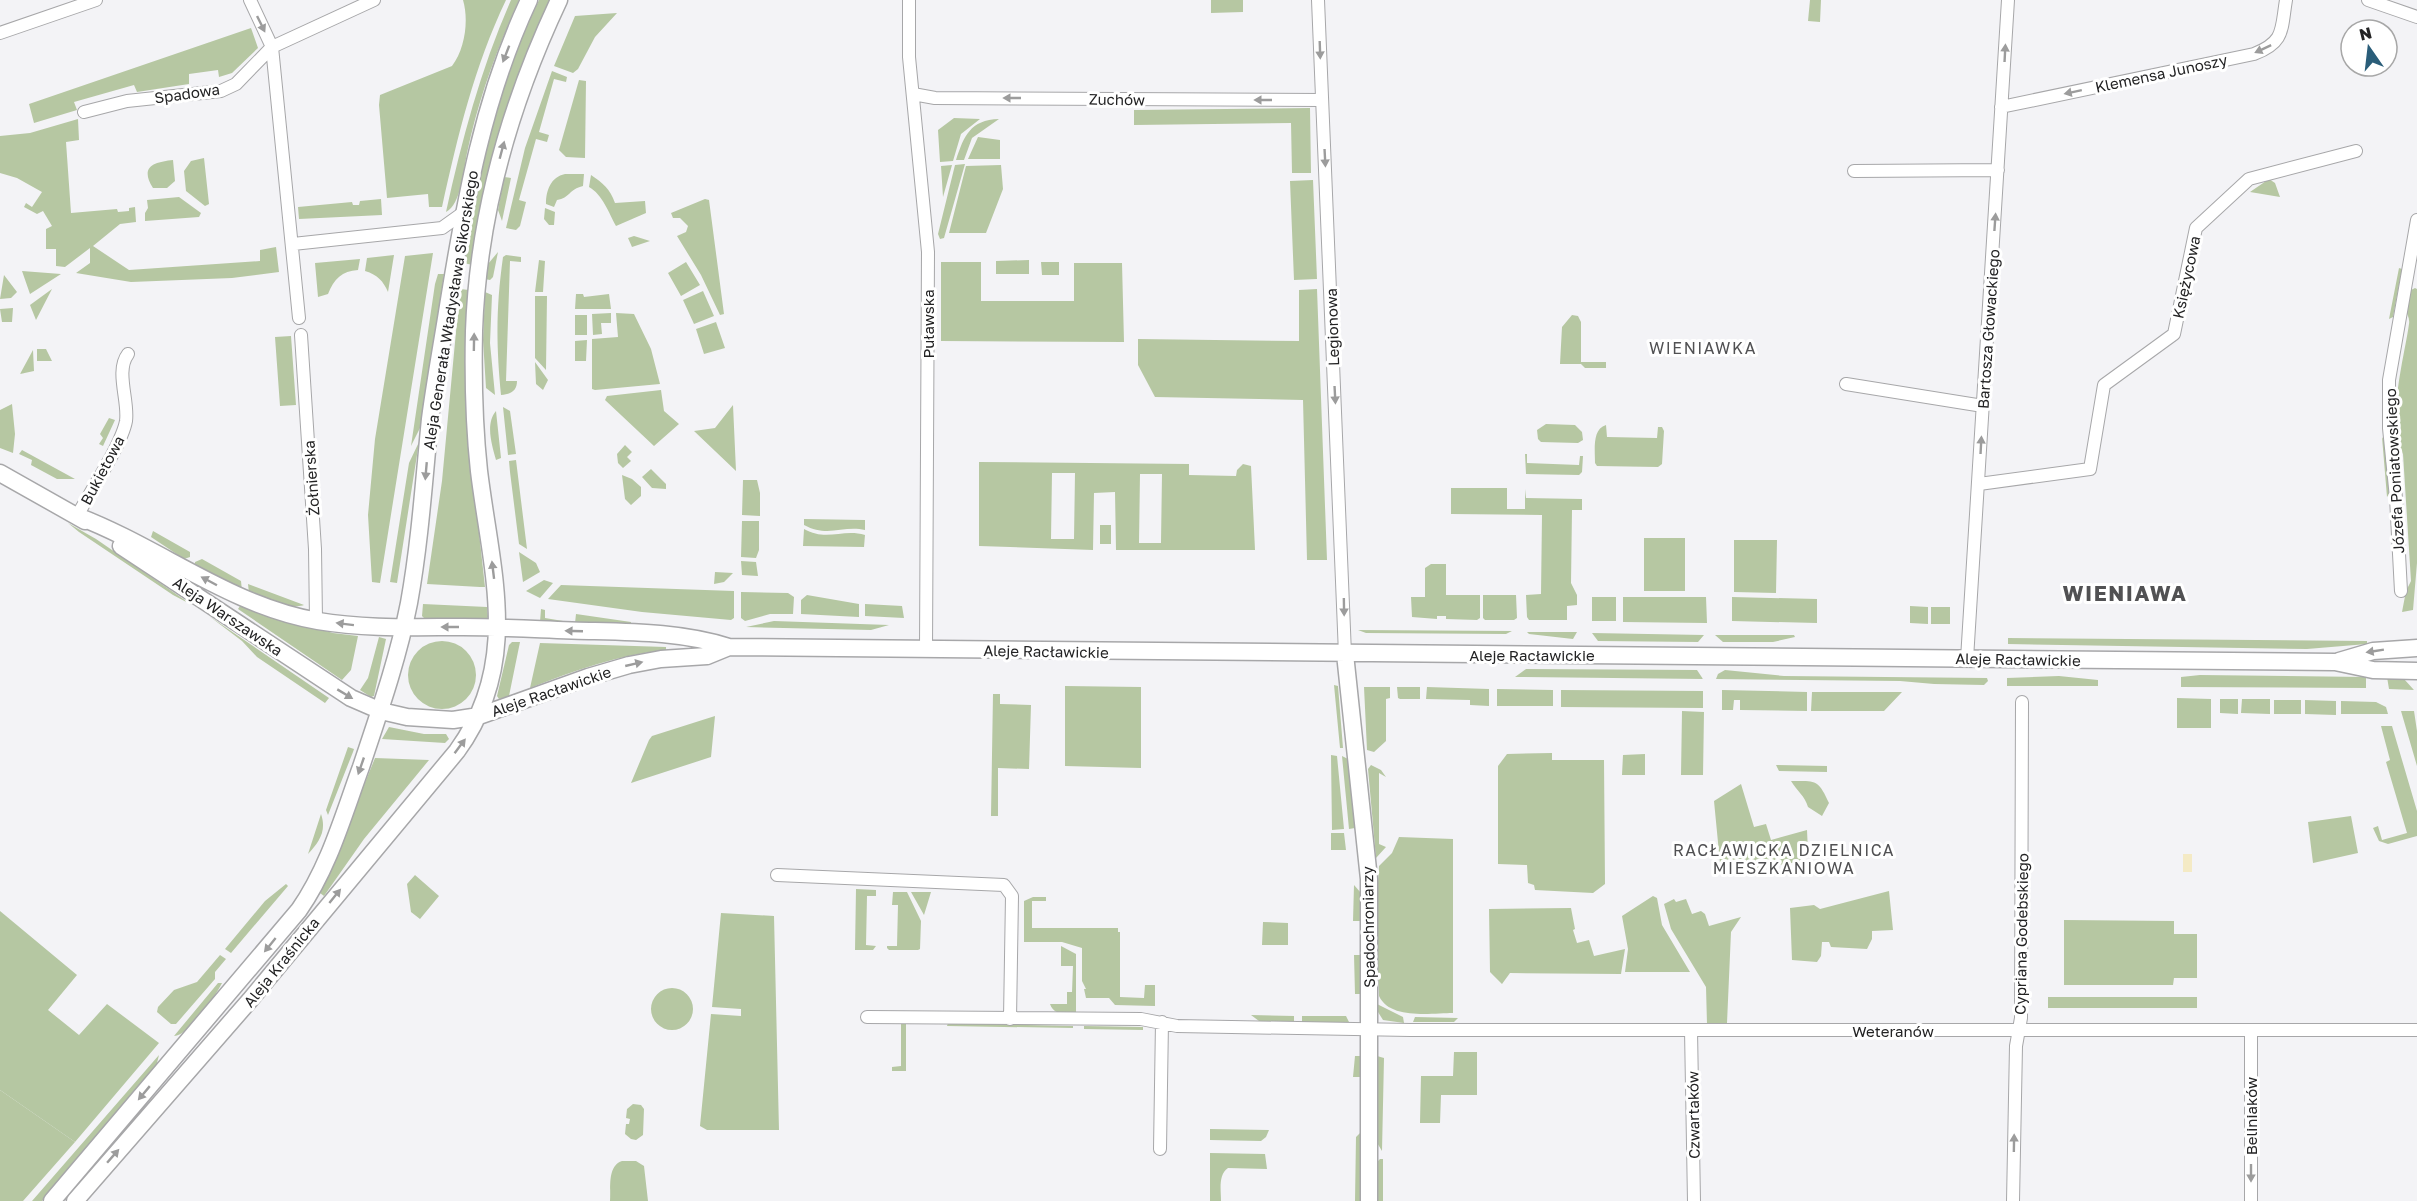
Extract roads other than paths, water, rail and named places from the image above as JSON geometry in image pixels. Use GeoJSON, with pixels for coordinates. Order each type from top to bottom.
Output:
{"type":"FeatureCollection","features":[{"type":"Feature","properties":{"kind":"street"},"geometry":{"type":"LineString","coordinates":[[0,33],[96,0]]}},
{"type":"Feature","properties":{"kind":"street"},"geometry":{"type":"LineString","coordinates":[[250,0],[272,47],[299,318]]}},
{"type":"Feature","properties":{"kind":"street","name":"Spadowa"},"geometry":{"type":"LineString","coordinates":[[84,112],[127,101],[221,91],[236,84],[272,47],[374,0]]}},
{"type":"Feature","properties":{"kind":"street","name":"Aleja Generała Władysława Sikorskiego"},"geometry":{"type":"LineString","coordinates":[[381,711],[409,601],[425,482],[430,417],[473,163],[495,84],[529,0]]}},
{"type":"Feature","properties":{"kind":"street","name":"Aleja Generała Władysława Sikorskiego"},"geometry":{"type":"LineString","coordinates":[[479,716],[492,682],[497,628],[496,594],[477,439],[474,372],[476,298],[487,219],[501,153],[525,78],[559,0]]}},
{"type":"Feature","properties":{"kind":"street","name":"Puławska"},"geometry":{"type":"LineString","coordinates":[[909,0],[909,57],[928,252],[926,650]]}},
{"type":"Feature","properties":{"kind":"street","name":"Legionowa"},"geometry":{"type":"LineString","coordinates":[[1318,0],[1345,654]]}},
{"type":"Feature","properties":{"kind":"street","name":"Bartosza Głowackiego"},"geometry":{"type":"LineString","coordinates":[[1967,659],[2008,0]]}},
{"type":"Feature","properties":{"kind":"street","name":"Klemensa Junoszy"},"geometry":{"type":"LineString","coordinates":[[2001,107],[2254,54],[2269,48],[2277,41],[2286,0]]}},
{"type":"Feature","properties":{"kind":"street"},"geometry":{"type":"LineString","coordinates":[[2368,0],[2417,17]]}},
{"type":"Feature","properties":{"kind":"street","name":"Zuchów"},"geometry":{"type":"LineString","coordinates":[[913,94],[935,98],[1322,100]]}},
{"type":"Feature","properties":{"kind":"street","name":"Księżycowa"},"geometry":{"type":"LineString","coordinates":[[1979,484],[2090,469],[2104,385],[2174,334],[2196,228],[2249,179],[2356,151]]}},
{"type":"Feature","properties":{"kind":"street"},"geometry":{"type":"LineString","coordinates":[[1854,171],[1998,170]]}},
{"type":"Feature","properties":{"kind":"street"},"geometry":{"type":"LineString","coordinates":[[293,244],[442,228],[463,213]]}},
{"type":"Feature","properties":{"kind":"street","name":"Józefa Poniatowskiego"},"geometry":{"type":"LineString","coordinates":[[2401,591],[2396,498],[2389,428],[2389,380],[2411,281],[2417,220]]}},
{"type":"Feature","properties":{"kind":"street"},"geometry":{"type":"LineString","coordinates":[[442,228],[458,246]]}},
{"type":"Feature","properties":{"kind":"street","name":"Żołnierska"},"geometry":{"type":"LineString","coordinates":[[301,335],[315,549],[316,620]]}},
{"type":"Feature","properties":{"kind":"street","name":"Bukietowa"},"geometry":{"type":"LineString","coordinates":[[77,516],[123,432],[126,408],[123,360],[128,354]]}},
{"type":"Feature","properties":{"kind":"street"},"geometry":{"type":"LineString","coordinates":[[1846,384],[1983,406]]}},
{"type":"Feature","properties":{"kind":"street","name":"Aleja Warszawska"},"geometry":{"type":"LineString","coordinates":[[0,473],[77,516],[351,698],[381,711],[430,720],[479,716]]}},
{"type":"Feature","properties":{"kind":"street","name":"Aleja Warszawska"},"geometry":{"type":"LineString","coordinates":[[77,516],[113,530],[230,592],[273,610],[316,620],[365,627],[497,628]]}},
{"type":"Feature","properties":{"kind":"street","name":"Aleje Racławickie"},"geometry":{"type":"LineString","coordinates":[[497,628],[631,632],[707,640],[729,647],[2335,662],[2373,669],[2417,670]]}},
{"type":"Feature","properties":{"kind":"street","name":"Aleje Racławickie"},"geometry":{"type":"LineString","coordinates":[[479,716],[617,668],[661,659],[707,656],[729,647]]}},
{"type":"Feature","properties":{"kind":"street","name":"Aleje Racławickie"},"geometry":{"type":"LineString","coordinates":[[2335,662],[2373,651],[2417,648]]}},
{"type":"Feature","properties":{"kind":"street","name":"Spadochroniarzy"},"geometry":{"type":"LineString","coordinates":[[1345,654],[1368,865],[1370,1201]]}},
{"type":"Feature","properties":{"kind":"street","name":"Cypriana Godebskiego"},"geometry":{"type":"LineString","coordinates":[[2013,1201],[2017,1031],[2021,1018],[2022,702]]}},
{"type":"Feature","properties":{"kind":"street","name":"Aleja Kraśnicka"},"geometry":{"type":"LineString","coordinates":[[52,1201],[252,967],[306,899],[337,836],[381,711]]}},
{"type":"Feature","properties":{"kind":"street","name":"Aleja Kraśnicka"},"geometry":{"type":"LineString","coordinates":[[75,1201],[250,1000],[457,751],[479,716]]}},
{"type":"Feature","properties":{"kind":"street"},"geometry":{"type":"LineString","coordinates":[[777,875],[1004,885],[1012,896],[1010,1019]]}},
{"type":"Feature","properties":{"kind":"street","name":"Weteranów"},"geometry":{"type":"LineString","coordinates":[[867,1017],[1130,1019],[1177,1026],[1370,1029],[2417,1030]]}},
{"type":"Feature","properties":{"kind":"street"},"geometry":{"type":"LineString","coordinates":[[1160,1149],[1162,1022]]}},
{"type":"Feature","properties":{"kind":"street","name":"Czwartaków"},"geometry":{"type":"LineString","coordinates":[[1691,1030],[1694,1201]]}},
{"type":"Feature","properties":{"kind":"street","name":"Beliniaków"},"geometry":{"type":"LineString","coordinates":[[2251,1031],[2251,1201]]}},
{"type":"Feature","properties":{"kind":"district","name":"WIENIAWKA"},"geometry":{"type":"Point","coordinates":[1703,348]}},
{"type":"Feature","properties":{"kind":"district","name":"WIENIAWA"},"geometry":{"type":"Point","coordinates":[2125,593]}},
{"type":"Feature","properties":{"kind":"district","name":"RACŁAWICKA DZIELNICA MIESZKANIOWA"},"geometry":{"type":"Point","coordinates":[1784,859]}}]}
